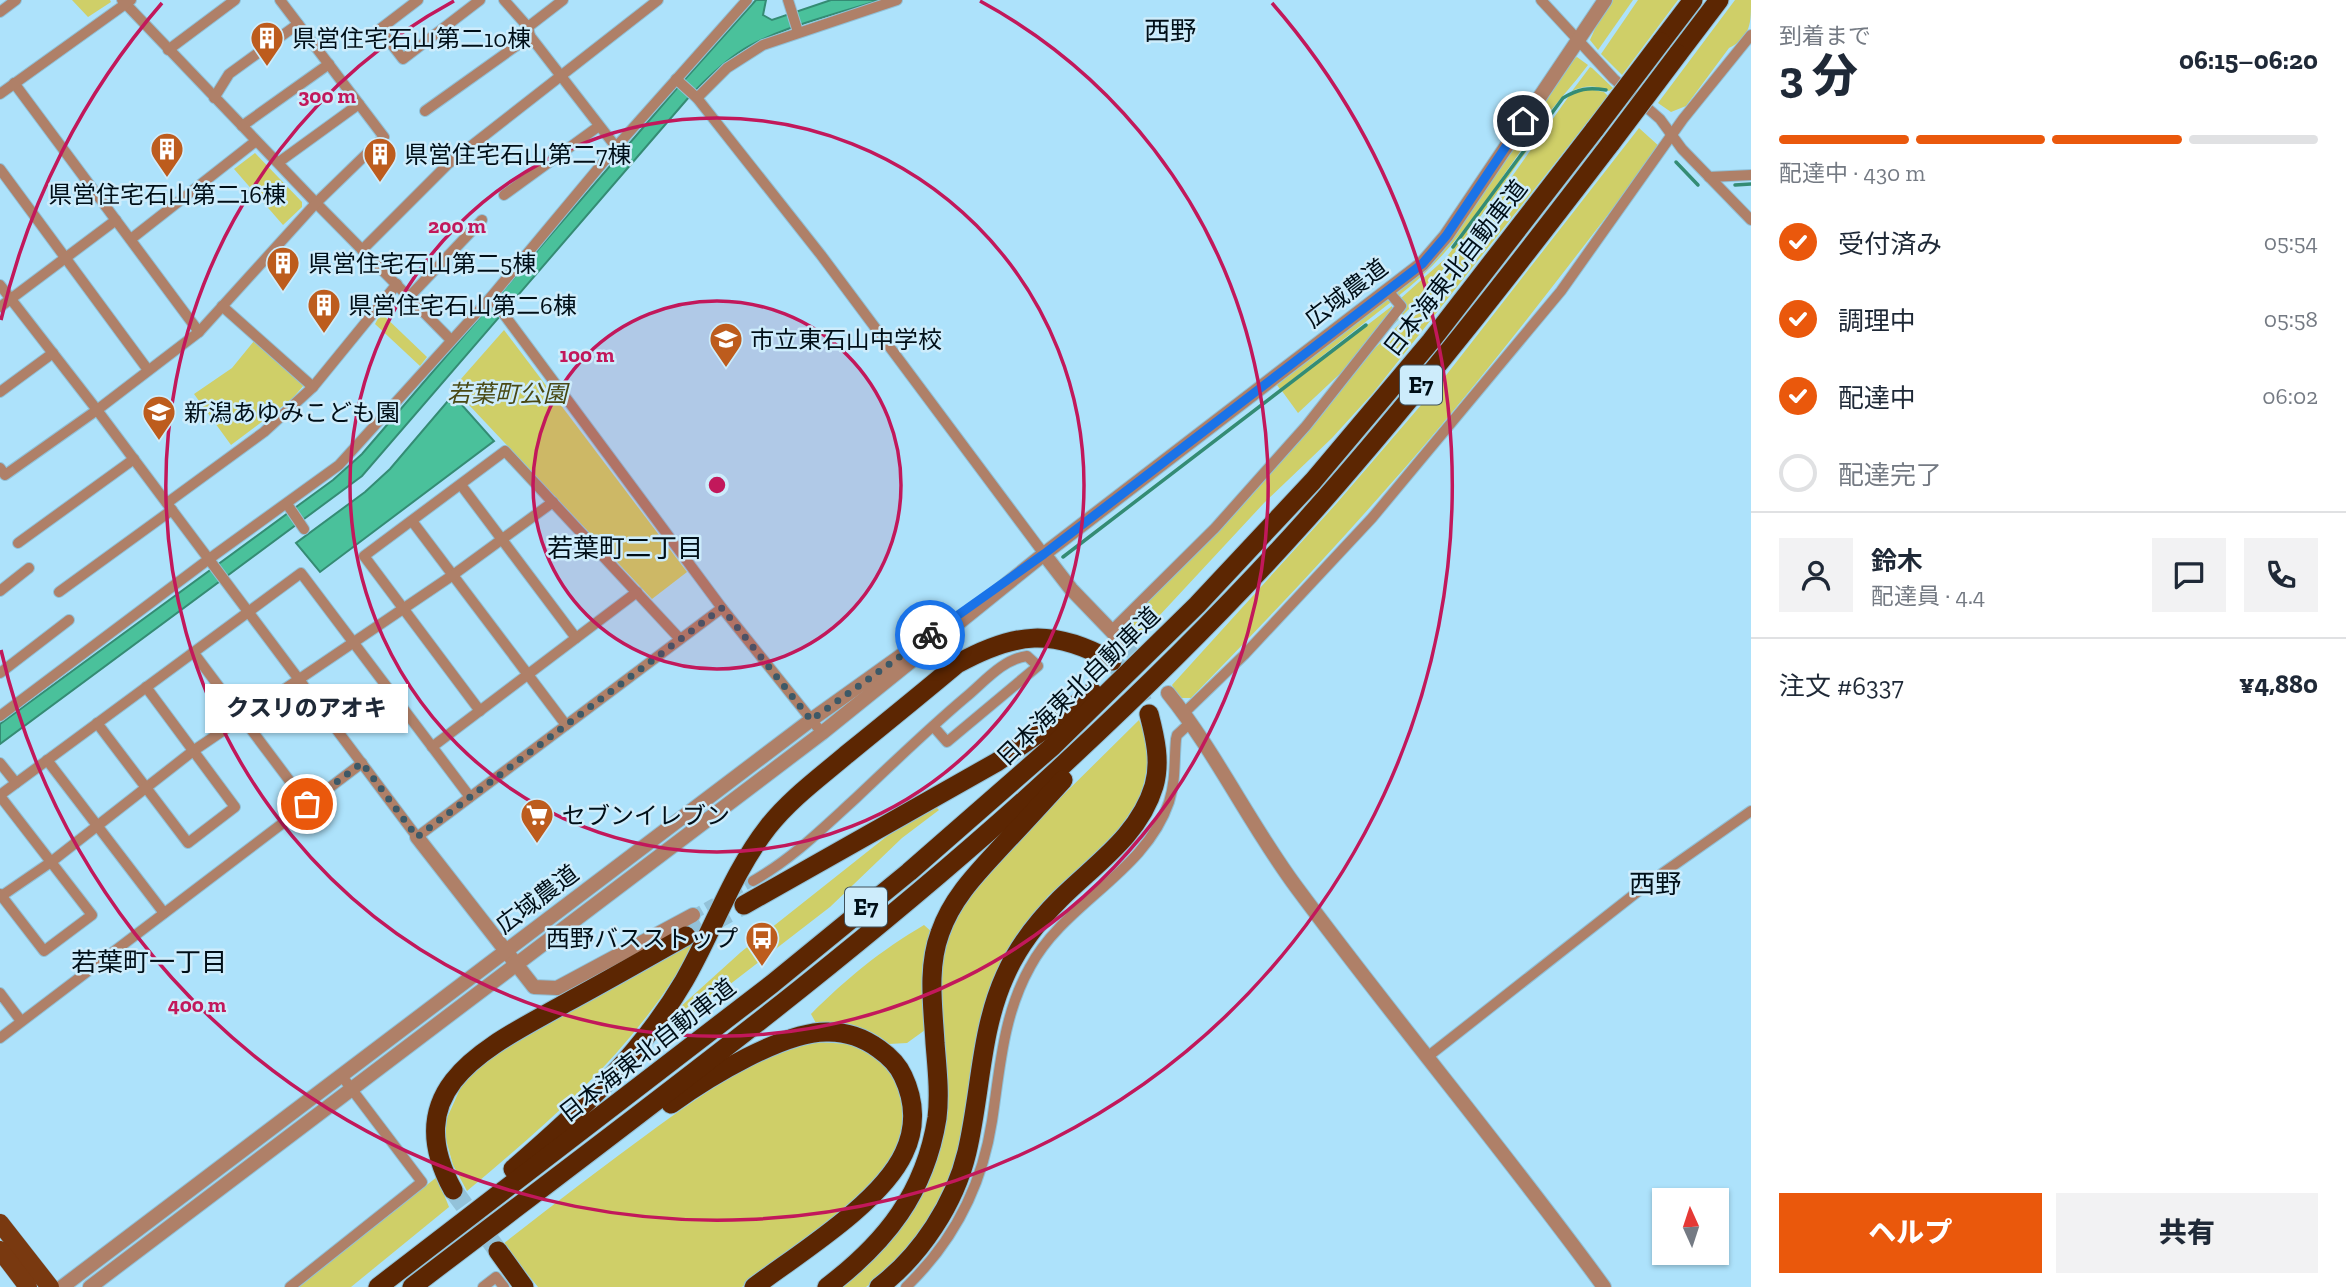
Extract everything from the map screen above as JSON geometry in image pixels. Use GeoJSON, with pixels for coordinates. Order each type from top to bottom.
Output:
{"type":"FeatureCollection","features":[{"type":"Feature","properties":{"kind":"highway","name":"日本海東北自動車道"},"geometry":{"type":"LineString","coordinates":[[378,1287],[772,984],[990,803],[1053,746],[1197,605],[1313,481],[1431,341],[1693,0]]}},
{"type":"Feature","properties":{"kind":"highway","name":"日本海東北自動車道"},"geometry":{"type":"LineString","coordinates":[[414,1287],[728,1045],[920,891],[1068,761],[1216,615],[1306,520],[1375,441],[1531,248],[1719,0]]}},
{"type":"Feature","properties":{"kind":"highway"},"geometry":{"type":"LineString","coordinates":[[744,905],[951,789],[1045,729],[1083,700],[1247,539],[1313,481]]}},
{"type":"Feature","properties":{"kind":"highway"},"geometry":{"type":"LineString","coordinates":[[827,1287],[859,1262],[883,1238],[917,1187],[929,1154],[937,1116],[932,967],[947,915],[964,887],[1216,615]]}},
{"type":"Feature","properties":{"kind":"highway"},"geometry":{"type":"LineString","coordinates":[[378,1287],[571,1119],[618,1071],[646,1037],[682,983],[750,853],[782,812],[812,783],[957,664],[980,651],[1008,640],[1046,637],[1077,643],[1112,661]]}},
{"type":"Feature","properties":{"kind":"highway"},"geometry":{"type":"LineString","coordinates":[[879,1287],[906,1262],[928,1235],[958,1181],[967,1153],[985,1041],[994,1005],[1005,975],[1020,947],[1046,914],[1114,850],[1146,808],[1154,785],[1157,764],[1156,739],[1149,713]]}},
{"type":"Feature","properties":{"kind":"highway"},"geometry":{"type":"LineString","coordinates":[[453,1190],[442,1165],[437,1133],[443,1100],[460,1072],[492,1045],[686,936]]}},
{"type":"Feature","properties":{"kind":"highway"},"geometry":{"type":"LineString","coordinates":[[414,1287],[498,1233],[687,1093],[737,1064],[772,1046],[806,1035],[828,1032],[851,1035],[869,1042],[899,1069],[909,1089],[913,1112],[904,1153],[892,1173],[856,1210],[754,1287]]}},
{"type":"Feature","properties":{"kind":"highway"},"geometry":{"type":"LineString","coordinates":[[498,1251],[524,1287]]}},
{"type":"Feature","properties":{"kind":"main road"},"geometry":{"type":"LineString","coordinates":[[0,1223],[50,1287]]}},
{"type":"Feature","properties":{"kind":"main road"},"geometry":{"type":"LineString","coordinates":[[0,1250],[28,1287]]}},
{"type":"Feature","properties":{"kind":"street"},"geometry":{"type":"LineString","coordinates":[[0,12],[16,0]]}},
{"type":"Feature","properties":{"kind":"street"},"geometry":{"type":"LineString","coordinates":[[168,50],[235,0]]}},
{"type":"Feature","properties":{"kind":"street"},"geometry":{"type":"LineString","coordinates":[[0,468],[5,475],[200,332],[316,203],[384,137],[280,0]]}},
{"type":"Feature","properties":{"kind":"street"},"geometry":{"type":"LineString","coordinates":[[418,0],[380,29],[403,59],[480,0]]}},
{"type":"Feature","properties":{"kind":"street"},"geometry":{"type":"LineString","coordinates":[[504,0],[616,148]]}},
{"type":"Feature","properties":{"kind":"street"},"geometry":{"type":"LineString","coordinates":[[425,111],[529,31],[563,0]]}},
{"type":"Feature","properties":{"kind":"street"},"geometry":{"type":"LineString","coordinates":[[362,250],[448,164],[659,0]]}},
{"type":"Feature","properties":{"kind":"street"},"geometry":{"type":"LineString","coordinates":[[0,716],[339,465],[491,297],[616,148],[747,0]]}},
{"type":"Feature","properties":{"kind":"street"},"geometry":{"type":"LineString","coordinates":[[695,96],[749,52],[798,30],[897,0]]}},
{"type":"Feature","properties":{"kind":"street"},"geometry":{"type":"LineString","coordinates":[[1541,0],[1614,79],[1660,119],[1682,149],[1751,220]]}},
{"type":"Feature","properties":{"kind":"street","name":"広域農道"},"geometry":{"type":"LineString","coordinates":[[90,1287],[822,733],[1044,554],[1422,264],[1446,236],[1605,0]]}},
{"type":"Feature","properties":{"kind":"street"},"geometry":{"type":"LineString","coordinates":[[0,94],[126,2],[168,50],[451,340]]}},
{"type":"Feature","properties":{"kind":"street"},"geometry":{"type":"LineString","coordinates":[[789,5],[798,30]]}},
{"type":"Feature","properties":{"kind":"street"},"geometry":{"type":"LineString","coordinates":[[215,98],[229,74],[298,24]]}},
{"type":"Feature","properties":{"kind":"street"},"geometry":{"type":"LineString","coordinates":[[906,1287],[929,1264],[948,1238],[965,1212],[977,1183],[987,1150],[1007,1023],[1030,965],[1073,913],[1128,864],[1153,834],[1168,805],[1176,774],[1177,735],[1188,718],[1372,518],[1560,291],[1683,119],[1751,35]]}},
{"type":"Feature","properties":{"kind":"street"},"geometry":{"type":"LineString","coordinates":[[242,126],[329,64]]}},
{"type":"Feature","properties":{"kind":"street"},"geometry":{"type":"LineString","coordinates":[[678,80],[695,96],[821,256],[1071,589],[1122,643]]}},
{"type":"Feature","properties":{"kind":"street"},"geometry":{"type":"LineString","coordinates":[[15,83],[200,332]]}},
{"type":"Feature","properties":{"kind":"street"},"geometry":{"type":"LineString","coordinates":[[279,162],[359,104]]}},
{"type":"Feature","properties":{"kind":"street"},"geometry":{"type":"LineString","coordinates":[[504,195],[599,126]]}},
{"type":"Feature","properties":{"kind":"street"},"geometry":{"type":"LineString","coordinates":[[131,239],[256,141]]}},
{"type":"Feature","properties":{"kind":"street"},"geometry":{"type":"LineString","coordinates":[[0,169],[148,370]]}},
{"type":"Feature","properties":{"kind":"street"},"geometry":{"type":"LineString","coordinates":[[1709,177],[1751,175]]}},
{"type":"Feature","properties":{"kind":"street"},"geometry":{"type":"LineString","coordinates":[[0,307],[116,220]]}},
{"type":"Feature","properties":{"kind":"street"},"geometry":{"type":"LineString","coordinates":[[409,298],[482,220]]}},
{"type":"Feature","properties":{"kind":"street"},"geometry":{"type":"LineString","coordinates":[[59,592],[264,432],[313,387],[397,284]]}},
{"type":"Feature","properties":{"kind":"street"},"geometry":{"type":"LineString","coordinates":[[0,285],[515,966],[534,987],[557,988],[693,915]]}},
{"type":"Feature","properties":{"kind":"street"},"geometry":{"type":"LineString","coordinates":[[1111,631],[1215,528],[1306,426],[1401,306],[1387,289]]}},
{"type":"Feature","properties":{"kind":"street"},"geometry":{"type":"LineString","coordinates":[[491,297],[722,608],[822,733]]}},
{"type":"Feature","properties":{"kind":"street"},"geometry":{"type":"LineString","coordinates":[[222,306],[313,387]]}},
{"type":"Feature","properties":{"kind":"street"},"geometry":{"type":"LineString","coordinates":[[0,393],[53,353]]}},
{"type":"Feature","properties":{"kind":"street"},"geometry":{"type":"LineString","coordinates":[[480,711],[364,556],[505,451],[680,639]]}},
{"type":"Feature","properties":{"kind":"street"},"geometry":{"type":"LineString","coordinates":[[18,543],[134,459]]}},
{"type":"Feature","properties":{"kind":"street"},"geometry":{"type":"LineString","coordinates":[[461,485],[576,638]]}},
{"type":"Feature","properties":{"kind":"street"},"geometry":{"type":"LineString","coordinates":[[470,797],[352,642],[300,573],[0,795],[51,862],[93,915],[44,951],[0,896],[51,862],[193,751],[352,642],[404,610],[552,502]]}},
{"type":"Feature","properties":{"kind":"street"},"geometry":{"type":"LineString","coordinates":[[287,503],[304,529]]}},
{"type":"Feature","properties":{"kind":"street"},"geometry":{"type":"LineString","coordinates":[[412,521],[566,725]]}},
{"type":"Feature","properties":{"kind":"street","name":"広域農道"},"geometry":{"type":"LineString","coordinates":[[62,1287],[811,720],[1044,554]]}},
{"type":"Feature","properties":{"kind":"street"},"geometry":{"type":"LineString","coordinates":[[0,591],[29,568]]}},
{"type":"Feature","properties":{"kind":"street"},"geometry":{"type":"LineString","coordinates":[[432,747],[636,592]]}},
{"type":"Feature","properties":{"kind":"street"},"geometry":{"type":"LineString","coordinates":[[417,837],[722,608]]}},
{"type":"Feature","properties":{"kind":"street"},"geometry":{"type":"LineString","coordinates":[[0,673],[69,621]]}},
{"type":"Feature","properties":{"kind":"street"},"geometry":{"type":"LineString","coordinates":[[193,652],[307,804]]}},
{"type":"Feature","properties":{"kind":"street"},"geometry":{"type":"LineString","coordinates":[[753,881],[810,842],[933,726],[1007,663],[1027,656],[1038,666],[947,742],[933,726]]}},
{"type":"Feature","properties":{"kind":"street"},"geometry":{"type":"LineString","coordinates":[[97,723],[188,843],[235,807],[146,687]]}},
{"type":"Feature","properties":{"kind":"street"},"geometry":{"type":"LineString","coordinates":[[1168,693],[1188,718],[1274,856],[1426,1058],[1604,1287]]}},
{"type":"Feature","properties":{"kind":"street"},"geometry":{"type":"LineString","coordinates":[[47,760],[164,913]]}},
{"type":"Feature","properties":{"kind":"street"},"geometry":{"type":"LineString","coordinates":[[0,762],[16,783]]}},
{"type":"Feature","properties":{"kind":"street"},"geometry":{"type":"LineString","coordinates":[[0,1038],[362,763]]}},
{"type":"Feature","properties":{"kind":"street"},"geometry":{"type":"LineString","coordinates":[[1426,1058],[1650,882],[1751,811]]}},
{"type":"Feature","properties":{"kind":"street"},"geometry":{"type":"LineString","coordinates":[[0,993],[21,1021]]}},
{"type":"Feature","properties":{"kind":"street"},"geometry":{"type":"LineString","coordinates":[[290,1287],[422,1182],[341,1076]]}},
{"type":"Feature","properties":{"kind":"street"},"geometry":{"type":"LineString","coordinates":[[483,1287],[496,1277],[504,1287]]}},
{"type":"Feature","properties":{"kind":"green space"},"geometry":{"type":"Polygon","coordinates":[[[72,0],[110,0],[111,2],[88,17],[72,0]]]}},
{"type":"Feature","properties":{"kind":"green space"},"geometry":{"type":"Polygon","coordinates":[[[1613,0],[1633,0],[1598,50],[1590,40],[1613,0]]]}},
{"type":"Feature","properties":{"kind":"green space"},"geometry":{"type":"Polygon","coordinates":[[[1638,0],[1678,0],[1622,75],[1601,54],[1638,0]]]}},
{"type":"Feature","properties":{"kind":"green space"},"geometry":{"type":"Polygon","coordinates":[[[1735,0],[1751,0],[1750,22],[1746,34],[1729,48],[1686,106],[1671,112],[1658,103],[1735,0]]]}},
{"type":"Feature","properties":{"kind":"green space"},"geometry":{"type":"Polygon","coordinates":[[[1577,57],[1588,65],[1541,123],[1458,238],[1419,279],[1397,297],[1396,294],[1428,267],[1453,239],[1573,59],[1577,57]]]}},
{"type":"Feature","properties":{"kind":"green space"},"geometry":{"type":"Polygon","coordinates":[[[1590,67],[1613,88],[1609,91],[1586,87],[1572,91],[1590,67]]]}},
{"type":"Feature","properties":{"kind":"green space"},"geometry":{"type":"Polygon","coordinates":[[[1579,90],[1604,92],[1608,96],[1373,393],[1332,438],[1264,503],[1146,630],[1132,643],[1127,640],[1123,634],[1123,626],[1371,352],[1426,298],[1569,96],[1579,90]]]}},
{"type":"Feature","properties":{"kind":"green space"},"geometry":{"type":"Polygon","coordinates":[[[1560,104],[1429,289],[1387,331],[1400,299],[1446,258],[1560,104]]]}},
{"type":"Feature","properties":{"kind":"green space"},"geometry":{"type":"Polygon","coordinates":[[[1639,128],[1660,147],[1493,363],[1387,488],[1290,594],[1191,698],[1179,698],[1172,685],[1336,504],[1440,383],[1639,128]]]}},
{"type":"Feature","properties":{"kind":"green space"},"geometry":{"type":"Polygon","coordinates":[[[255,153],[302,202],[302,207],[283,225],[234,169],[255,153]]]}},
{"type":"Feature","properties":{"kind":"green space"},"geometry":{"type":"Polygon","coordinates":[[[1387,300],[1391,302],[1280,389],[1277,385],[1387,300]]]}},
{"type":"Feature","properties":{"kind":"green space"},"geometry":{"type":"Polygon","coordinates":[[[1392,306],[1392,310],[1345,369],[1298,413],[1282,391],[1392,306]]]}},
{"type":"Feature","properties":{"kind":"green space"},"geometry":{"type":"Polygon","coordinates":[[[381,313],[427,357],[420,366],[375,324],[381,313]]]}},
{"type":"Feature","properties":{"kind":"green space","name":"若葉町公園"},"geometry":{"type":"Polygon","coordinates":[[[504,330],[687,572],[652,599],[453,388],[504,330]]]}},
{"type":"Feature","properties":{"kind":"green space"},"geometry":{"type":"Polygon","coordinates":[[[254,341],[304,385],[292,399],[231,445],[194,394],[232,368],[254,341]]]}},
{"type":"Feature","properties":{"kind":"green space"},"geometry":{"type":"Polygon","coordinates":[[[1139,720],[1147,740],[1148,763],[1141,797],[1114,836],[1048,896],[1011,944],[950,1185],[923,1230],[892,1269],[866,1287],[839,1287],[931,1171],[938,971],[948,928],[973,891],[1048,810],[1139,720]]]}},
{"type":"Feature","properties":{"kind":"green space"},"geometry":{"type":"Polygon","coordinates":[[[935,806],[939,810],[902,838],[830,907],[663,1036],[659,1030],[668,1018],[741,952],[896,829],[935,806]]]}},
{"type":"Feature","properties":{"kind":"green space"},"geometry":{"type":"Polygon","coordinates":[[[924,925],[934,934],[925,1030],[907,1043],[889,1044],[864,1030],[817,1025],[811,1014],[824,1001],[878,955],[924,925]]]}},
{"type":"Feature","properties":{"kind":"green space"},"geometry":{"type":"Polygon","coordinates":[[[695,943],[672,981],[621,1048],[563,1107],[467,1191],[453,1165],[445,1136],[447,1118],[464,1080],[491,1053],[665,956],[695,943]]]}},
{"type":"Feature","properties":{"kind":"green space"},"geometry":{"type":"Polygon","coordinates":[[[817,1042],[849,1044],[873,1055],[888,1067],[902,1092],[903,1122],[899,1146],[878,1178],[851,1203],[742,1287],[538,1287],[503,1244],[638,1141],[714,1088],[773,1056],[817,1042]]]}},
{"type":"Feature","properties":{"kind":"green space"},"geometry":{"type":"Polygon","coordinates":[[[437,1177],[449,1207],[351,1287],[296,1287],[437,1177]]]}},
{"type":"Feature","properties":{"kind":"shaded area"},"geometry":{"type":"Polygon","coordinates":[[[756,0],[766,0],[763,15],[772,20],[831,0],[880,0],[770,36],[738,53],[718,68],[689,97],[362,476],[0,744],[0,724],[333,480],[362,454],[756,0]]]}},
{"type":"Feature","properties":{"kind":"shaded area"},"geometry":{"type":"Polygon","coordinates":[[[453,395],[494,441],[320,572],[296,543],[365,492],[390,469],[453,395]]]}},
{"type":"Feature","properties":{"kind":"waterway"},"geometry":{"type":"LineString","coordinates":[[1453,247],[1563,98],[1583,90],[1606,90]]}},
{"type":"Feature","properties":{"kind":"waterway"},"geometry":{"type":"LineString","coordinates":[[1676,162],[1698,185]]}},
{"type":"Feature","properties":{"kind":"waterway"},"geometry":{"type":"LineString","coordinates":[[1735,185],[1751,184]]}},
{"type":"Feature","properties":{"kind":"waterway"},"geometry":{"type":"LineString","coordinates":[[1063,557],[1366,325]]}},
{"type":"Feature","properties":{"kind":"tunnel"},"geometry":{"type":"LineString","coordinates":[[1123,643],[1168,693]]}},
{"type":"Feature","properties":{"kind":"tunnel"},"geometry":{"type":"LineString","coordinates":[[1115,664],[1135,687],[1149,714]]}},
{"type":"Feature","properties":{"kind":"tunnel"},"geometry":{"type":"LineString","coordinates":[[693,915],[753,881]]}},
{"type":"Feature","properties":{"kind":"tunnel"},"geometry":{"type":"LineString","coordinates":[[686,936],[744,905]]}},
{"type":"Feature","properties":{"kind":"tunnel"},"geometry":{"type":"LineString","coordinates":[[453,1190],[498,1251]]}},
{"type":"Feature","properties":{"kind":"way so far"},"geometry":{"type":"LineString","coordinates":[[307,804],[362,763],[417,837],[722,608],[811,720],[930,635]]}},
{"type":"Feature","properties":{"kind":"place","name":"県営住宅石山第二10棟"},"geometry":{"type":"Point","coordinates":[267,68]}},
{"type":"Feature","properties":{"kind":"place","name":"県営住宅石山第二16棟"},"geometry":{"type":"Point","coordinates":[167,179]}},
{"type":"Feature","properties":{"kind":"place","name":"県営住宅石山第二7棟"},"geometry":{"type":"Point","coordinates":[380,184]}},
{"type":"Feature","properties":{"kind":"place","name":"県営住宅石山第二5棟"},"geometry":{"type":"Point","coordinates":[283,293]}},
{"type":"Feature","properties":{"kind":"place","name":"県営住宅石山第二6棟"},"geometry":{"type":"Point","coordinates":[324,335]}},
{"type":"Feature","properties":{"kind":"place","name":"市立東石山中学校"},"geometry":{"type":"Point","coordinates":[726,369]}},
{"type":"Feature","properties":{"kind":"place","name":"新潟あゆみこども園"},"geometry":{"type":"Point","coordinates":[159,442]}},
{"type":"Feature","properties":{"kind":"place","name":"クスリのアオキ"},"geometry":{"type":"Point","coordinates":[307,804]}},
{"type":"Feature","properties":{"kind":"place","name":"セブンイレブン"},"geometry":{"type":"Point","coordinates":[537,845]}},
{"type":"Feature","properties":{"kind":"place","name":"西野バスストップ"},"geometry":{"type":"Point","coordinates":[762,968]}},
{"type":"Feature","properties":{"kind":"district","name":"西野"},"geometry":{"type":"Point","coordinates":[1170,31]}},
{"type":"Feature","properties":{"kind":"district","name":"若葉町二丁目"},"geometry":{"type":"Point","coordinates":[625,548]}},
{"type":"Feature","properties":{"kind":"district","name":"西野"},"geometry":{"type":"Point","coordinates":[1655,884]}},
{"type":"Feature","properties":{"kind":"district","name":"若葉町一丁目"},"geometry":{"type":"Point","coordinates":[149,962]}},
{"type":"Feature","properties":{"kind":"route"},"geometry":{"type":"LineString","coordinates":[[930,635],[1044,554],[1422,264],[1446,236],[1523,121]]}}]}
